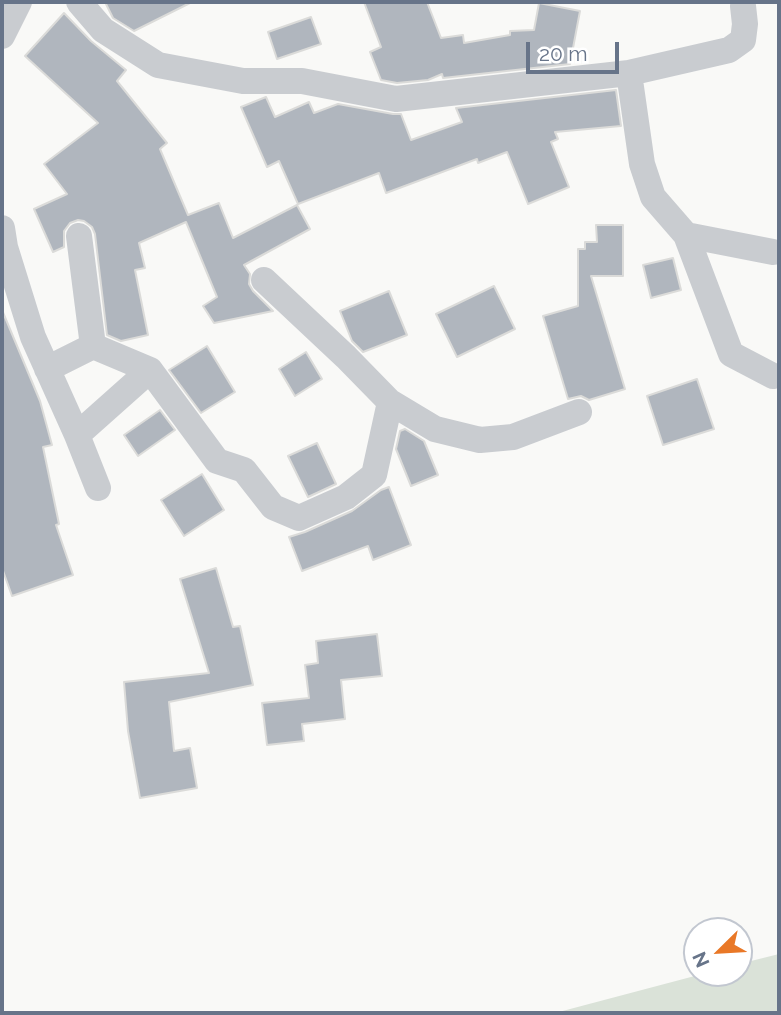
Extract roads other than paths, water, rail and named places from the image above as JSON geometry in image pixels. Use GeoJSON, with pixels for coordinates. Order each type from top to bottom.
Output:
{"type":"FeatureCollection","features":[{"type":"Feature","properties":{"kind":"street"},"geometry":{"type":"LineString","coordinates":[[2,36],[19,2]]}},
{"type":"Feature","properties":{"kind":"street"},"geometry":{"type":"LineString","coordinates":[[79,2],[103,30],[158,65],[243,81],[302,81],[396,99],[629,73],[729,50],[743,40],[743,6]]}},
{"type":"Feature","properties":{"kind":"street"},"geometry":{"type":"LineString","coordinates":[[629,73],[642,164],[653,197],[685,235],[731,354],[773,376]]}},
{"type":"Feature","properties":{"kind":"street"},"geometry":{"type":"LineString","coordinates":[[2,228],[5,247],[33,337],[98,488]]}},
{"type":"Feature","properties":{"kind":"street"},"geometry":{"type":"LineString","coordinates":[[685,235],[773,253]]}},
{"type":"Feature","properties":{"kind":"street"},"geometry":{"type":"LineString","coordinates":[[79,236],[93,346]]}},
{"type":"Feature","properties":{"kind":"street"},"geometry":{"type":"LineString","coordinates":[[264,280],[390,402],[435,429],[480,440],[513,437],[579,412]]}},
{"type":"Feature","properties":{"kind":"street"},"geometry":{"type":"LineString","coordinates":[[47,369],[93,346],[150,370],[217,461],[244,470],[273,507],[299,518],[346,497],[374,475],[390,402]]}},
{"type":"Feature","properties":{"kind":"street"},"geometry":{"type":"LineString","coordinates":[[77,435],[150,370]]}}]}
